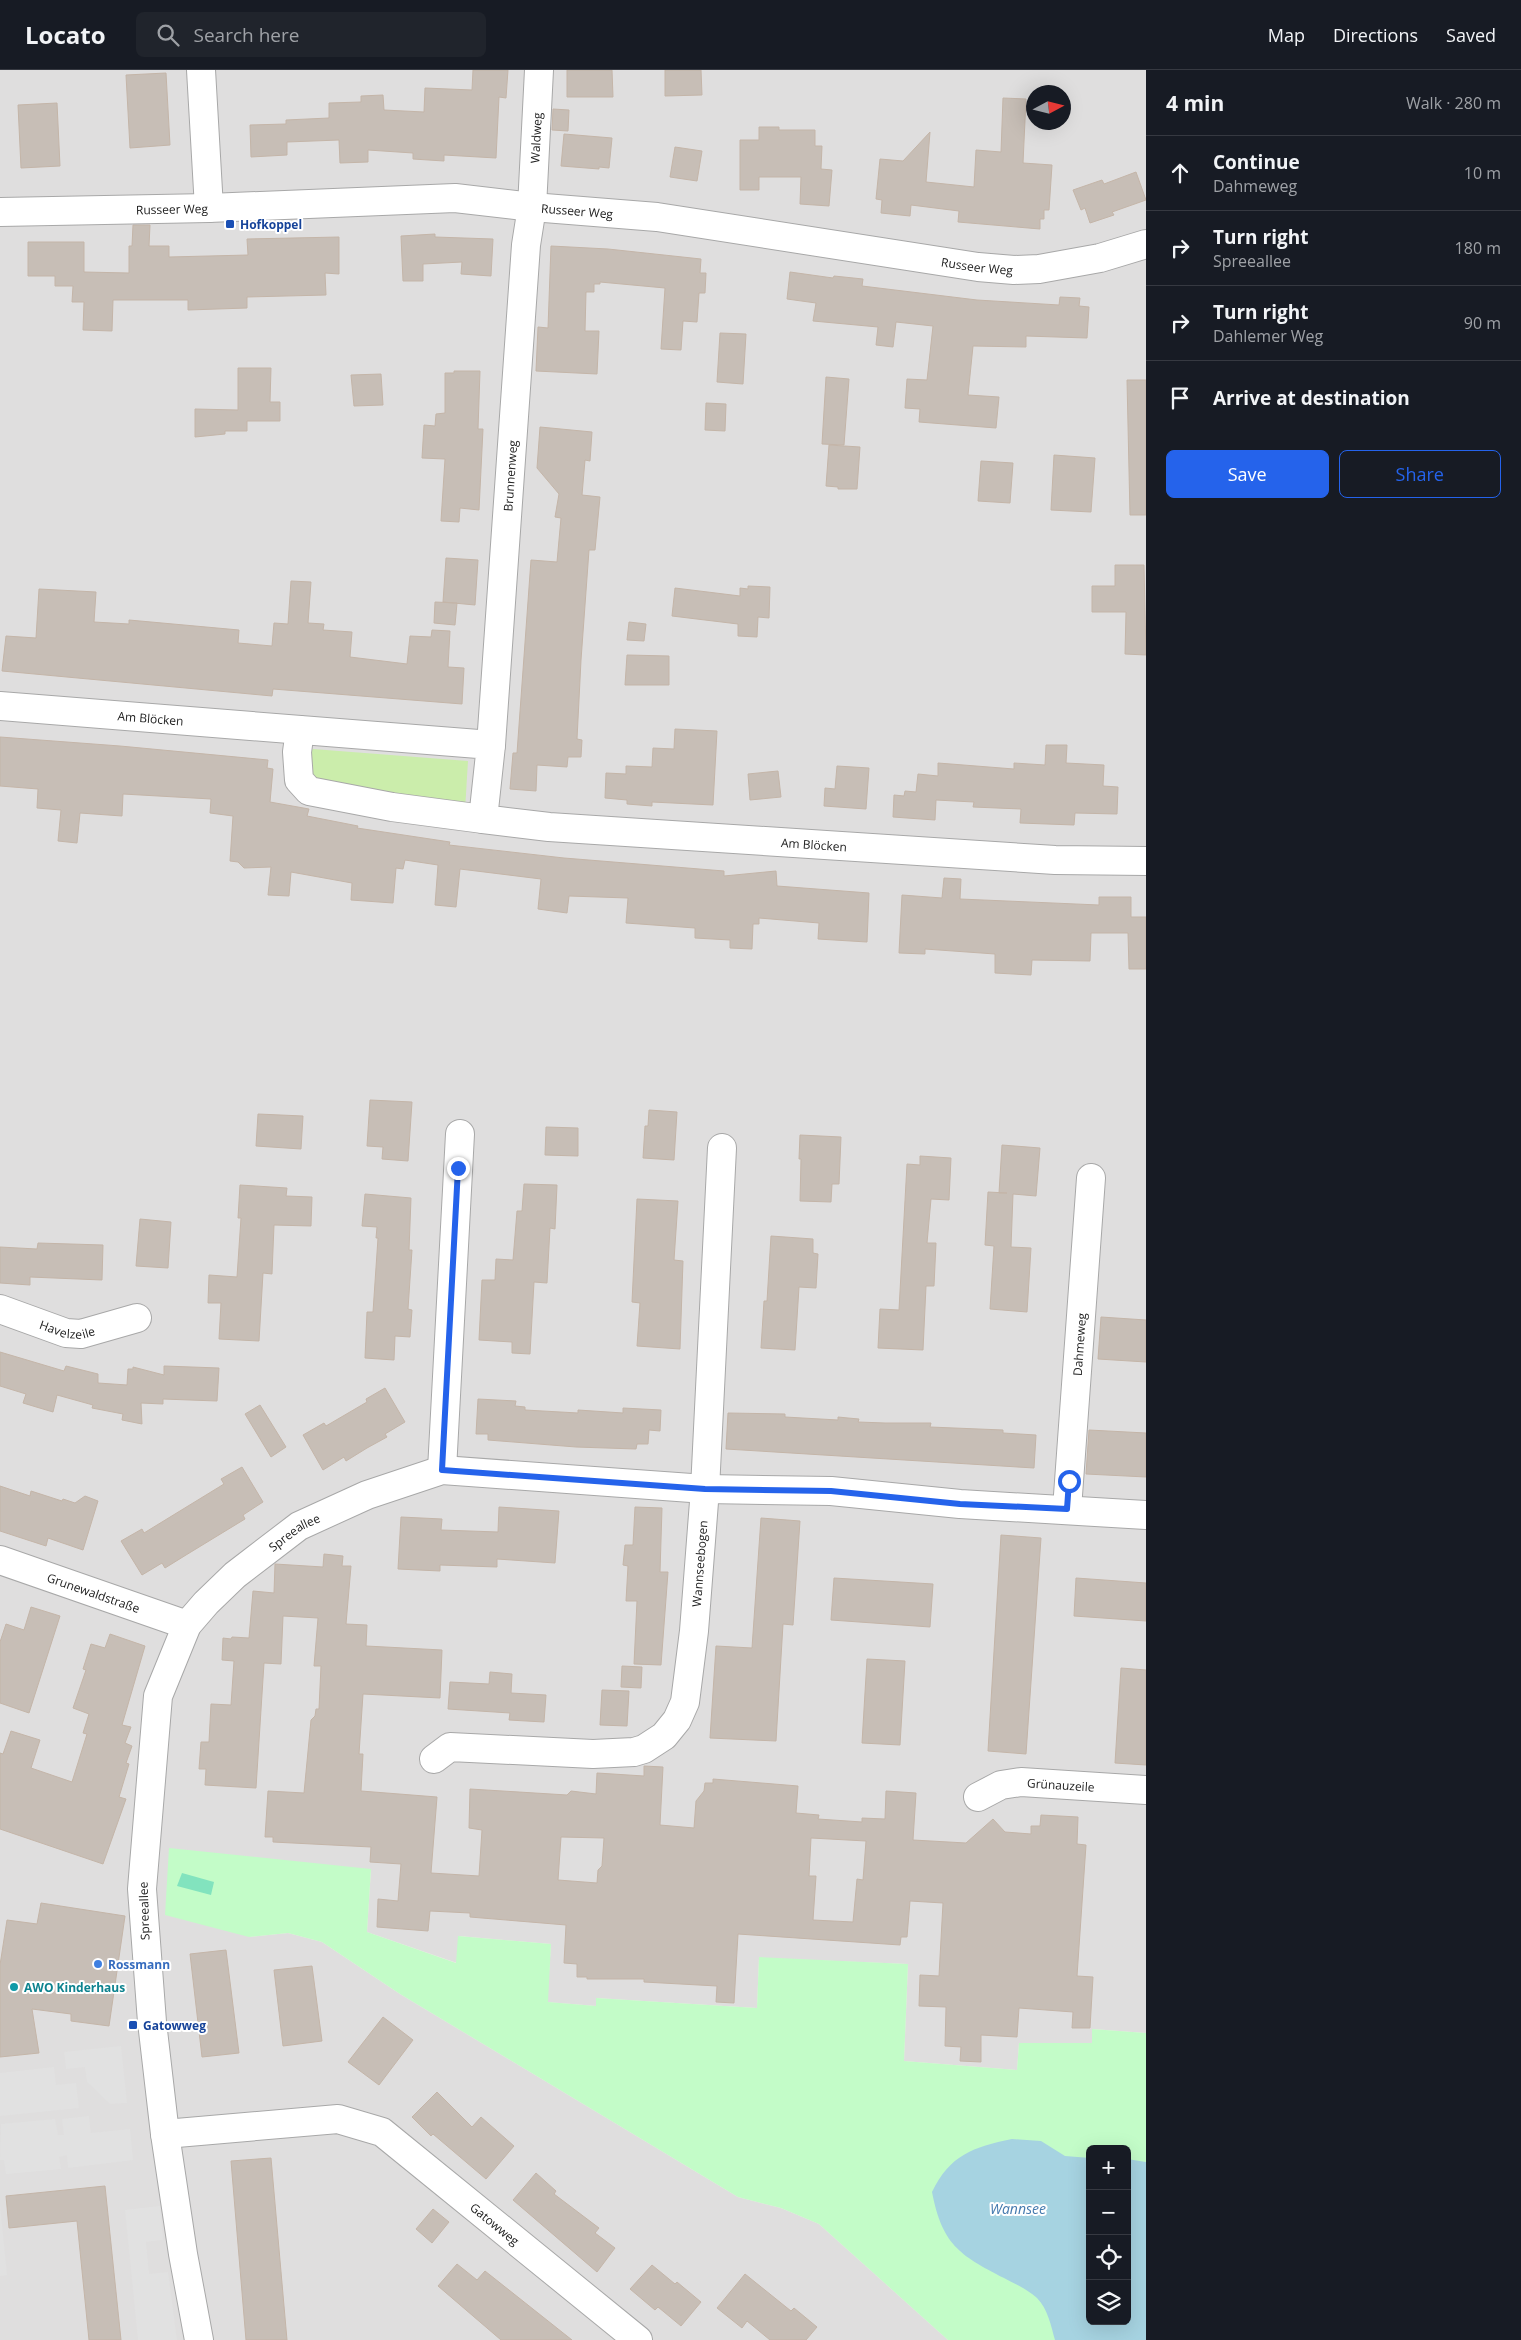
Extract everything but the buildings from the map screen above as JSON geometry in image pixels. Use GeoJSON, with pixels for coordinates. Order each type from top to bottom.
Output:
{"type":"FeatureCollection","features":[{"type":"Feature","properties":{"kind":"street"},"geometry":{"type":"LineString","coordinates":[[201,70],[209,208]]}},
{"type":"Feature","properties":{"kind":"street","name":"Waldweg"},"geometry":{"type":"LineString","coordinates":[[532,207],[539,70]]}},
{"type":"Feature","properties":{"kind":"street","name":"Russeer Weg"},"geometry":{"type":"LineString","coordinates":[[0,212],[209,208],[455,198],[532,207],[657,217],[978,267],[1014,270],[1039,269],[1071,264],[1146,244]]}},
{"type":"Feature","properties":{"kind":"street","name":"Brunnenweg"},"geometry":{"type":"LineString","coordinates":[[491,745],[526,245],[532,207]]}},
{"type":"Feature","properties":{"kind":"street","name":"Am Blöcken"},"geometry":{"type":"LineString","coordinates":[[0,706],[491,745]]}},
{"type":"Feature","properties":{"kind":"street","name":"Am Blöcken"},"geometry":{"type":"LineString","coordinates":[[300,730],[298,780],[309,791],[392,807],[549,827],[1055,860],[1146,861]]}},
{"type":"Feature","properties":{"kind":"street"},"geometry":{"type":"LineString","coordinates":[[483,819],[491,745]]}},
{"type":"Feature","properties":{"kind":"street"},"geometry":{"type":"LineString","coordinates":[[442,1470],[460,1134]]}},
{"type":"Feature","properties":{"kind":"street","name":"Wannseebogen"},"geometry":{"type":"LineString","coordinates":[[434,1759],[450,1746],[621,1754],[644,1749],[664,1736],[677,1720],[686,1702],[694,1631],[705,1489],[722,1148]]}},
{"type":"Feature","properties":{"kind":"street","name":"Dahmeweg"},"geometry":{"type":"LineString","coordinates":[[1067,1509],[1091,1178]]}},
{"type":"Feature","properties":{"kind":"street","name":"Havelzeile"},"geometry":{"type":"LineString","coordinates":[[0,1310],[66,1333],[81,1334],[137,1318]]}},
{"type":"Feature","properties":{"kind":"street","name":"Spreeallee"},"geometry":{"type":"LineString","coordinates":[[199,2340],[183,2254],[165,2134],[151,2014],[142,1888],[158,1696],[187,1625],[206,1603],[235,1575],[262,1552],[299,1526],[367,1495],[442,1470],[705,1489],[831,1491],[960,1504],[1146,1515]]}},
{"type":"Feature","properties":{"kind":"street","name":"Grunewaldstraße"},"geometry":{"type":"LineString","coordinates":[[0,1560],[187,1625]]}},
{"type":"Feature","properties":{"kind":"street","name":"Grünauzeile"},"geometry":{"type":"LineString","coordinates":[[978,1797],[1001,1785],[1021,1782],[1146,1790]]}},
{"type":"Feature","properties":{"kind":"street","name":"Gatowweg"},"geometry":{"type":"LineString","coordinates":[[165,2134],[338,2118],[382,2132],[638,2340]]}},
{"type":"Feature","properties":{"kind":"shaded area"},"geometry":{"type":"Polygon","coordinates":[[[0,70],[1146,70],[1146,2033],[1093,2029],[1092,2043],[1019,2043],[1017,2070],[904,2061],[908,1964],[759,1958],[757,2008],[596,1998],[596,2006],[547,2002],[551,1944],[459,1936],[457,1963],[367,1932],[371,1869],[248,1937],[288,1933],[322,1942],[400,1994],[738,2197],[781,2208],[819,2224],[948,2340],[0,2340],[0,70]]]}},
{"type":"Feature","properties":{"kind":"shaded area"},"geometry":{"type":"Polygon","coordinates":[[[121,2046],[127,2103],[110,2104],[87,2082],[85,2067],[66,2069],[64,2052],[121,2046]]]}},
{"type":"Feature","properties":{"kind":"shaded area"},"geometry":{"type":"Polygon","coordinates":[[[54,2067],[56,2085],[76,2083],[79,2108],[0,2116],[0,2073],[54,2067]]]}},
{"type":"Feature","properties":{"kind":"shaded area"},"geometry":{"type":"Polygon","coordinates":[[[89,2116],[91,2133],[130,2129],[133,2160],[68,2168],[67,2155],[59,2157],[61,2169],[6,2174],[4,2160],[0,2160],[1,2124],[55,2119],[58,2135],[64,2135],[62,2119],[89,2116]]]}},
{"type":"Feature","properties":{"kind":"shaded area"},"geometry":{"type":"Polygon","coordinates":[[[0,2205],[7,2275],[0,2276],[0,2205]]]}},
{"type":"Feature","properties":{"kind":"shaded area"},"geometry":{"type":"Polygon","coordinates":[[[160,2206],[163,2240],[146,2242],[149,2274],[168,2272],[177,2340],[138,2340],[125,2210],[160,2206]]]}},
{"type":"Feature","properties":{"kind":"green space"},"geometry":{"type":"Polygon","coordinates":[[[313,749],[468,761],[465,810],[319,782],[312,777],[309,753],[313,749]]]}},
{"type":"Feature","properties":{"kind":"green space"},"geometry":{"type":"Polygon","coordinates":[[[169,1848],[371,1869],[367,1932],[456,1963],[458,1936],[551,1944],[548,2002],[596,2006],[596,1998],[757,2008],[759,1957],[908,1964],[904,2061],[1017,2070],[1019,2043],[1092,2043],[1092,2029],[1146,2033],[1146,2340],[948,2340],[819,2224],[781,2208],[738,2197],[400,1994],[322,1942],[288,1933],[249,1937],[165,1915],[169,1848]]]}},
{"type":"Feature","properties":{"kind":"green space"},"geometry":{"type":"Polygon","coordinates":[[[182,1873],[214,1882],[211,1895],[177,1886],[182,1873]]]}},
{"type":"Feature","properties":{"kind":"water","name":"Wannsee"},"geometry":{"type":"Polygon","coordinates":[[[1012,2139],[1041,2141],[1065,2156],[1086,2158],[1086,2325],[1131,2325],[1131,2160],[1146,2162],[1146,2340],[1055,2340],[1046,2312],[1037,2298],[1025,2289],[975,2262],[955,2246],[941,2224],[932,2192],[939,2179],[955,2161],[986,2145],[1012,2139]]]}},
{"type":"Feature","properties":{"kind":"place","name":"Hofkoppel"},"geometry":{"type":"Point","coordinates":[230,224]}},
{"type":"Feature","properties":{"kind":"place","name":"Rossmann"},"geometry":{"type":"Point","coordinates":[98,1964]}},
{"type":"Feature","properties":{"kind":"place","name":"AWO Kinderhaus"},"geometry":{"type":"Point","coordinates":[14,1987]}},
{"type":"Feature","properties":{"kind":"place","name":"Gatowweg"},"geometry":{"type":"Point","coordinates":[133,2025]}},
{"type":"Feature","properties":{"kind":"route"},"geometry":{"type":"LineString","coordinates":[[458,1168],[442,1470],[705,1489],[831,1491],[960,1504],[1067,1509],[1069,1481]]}}]}
